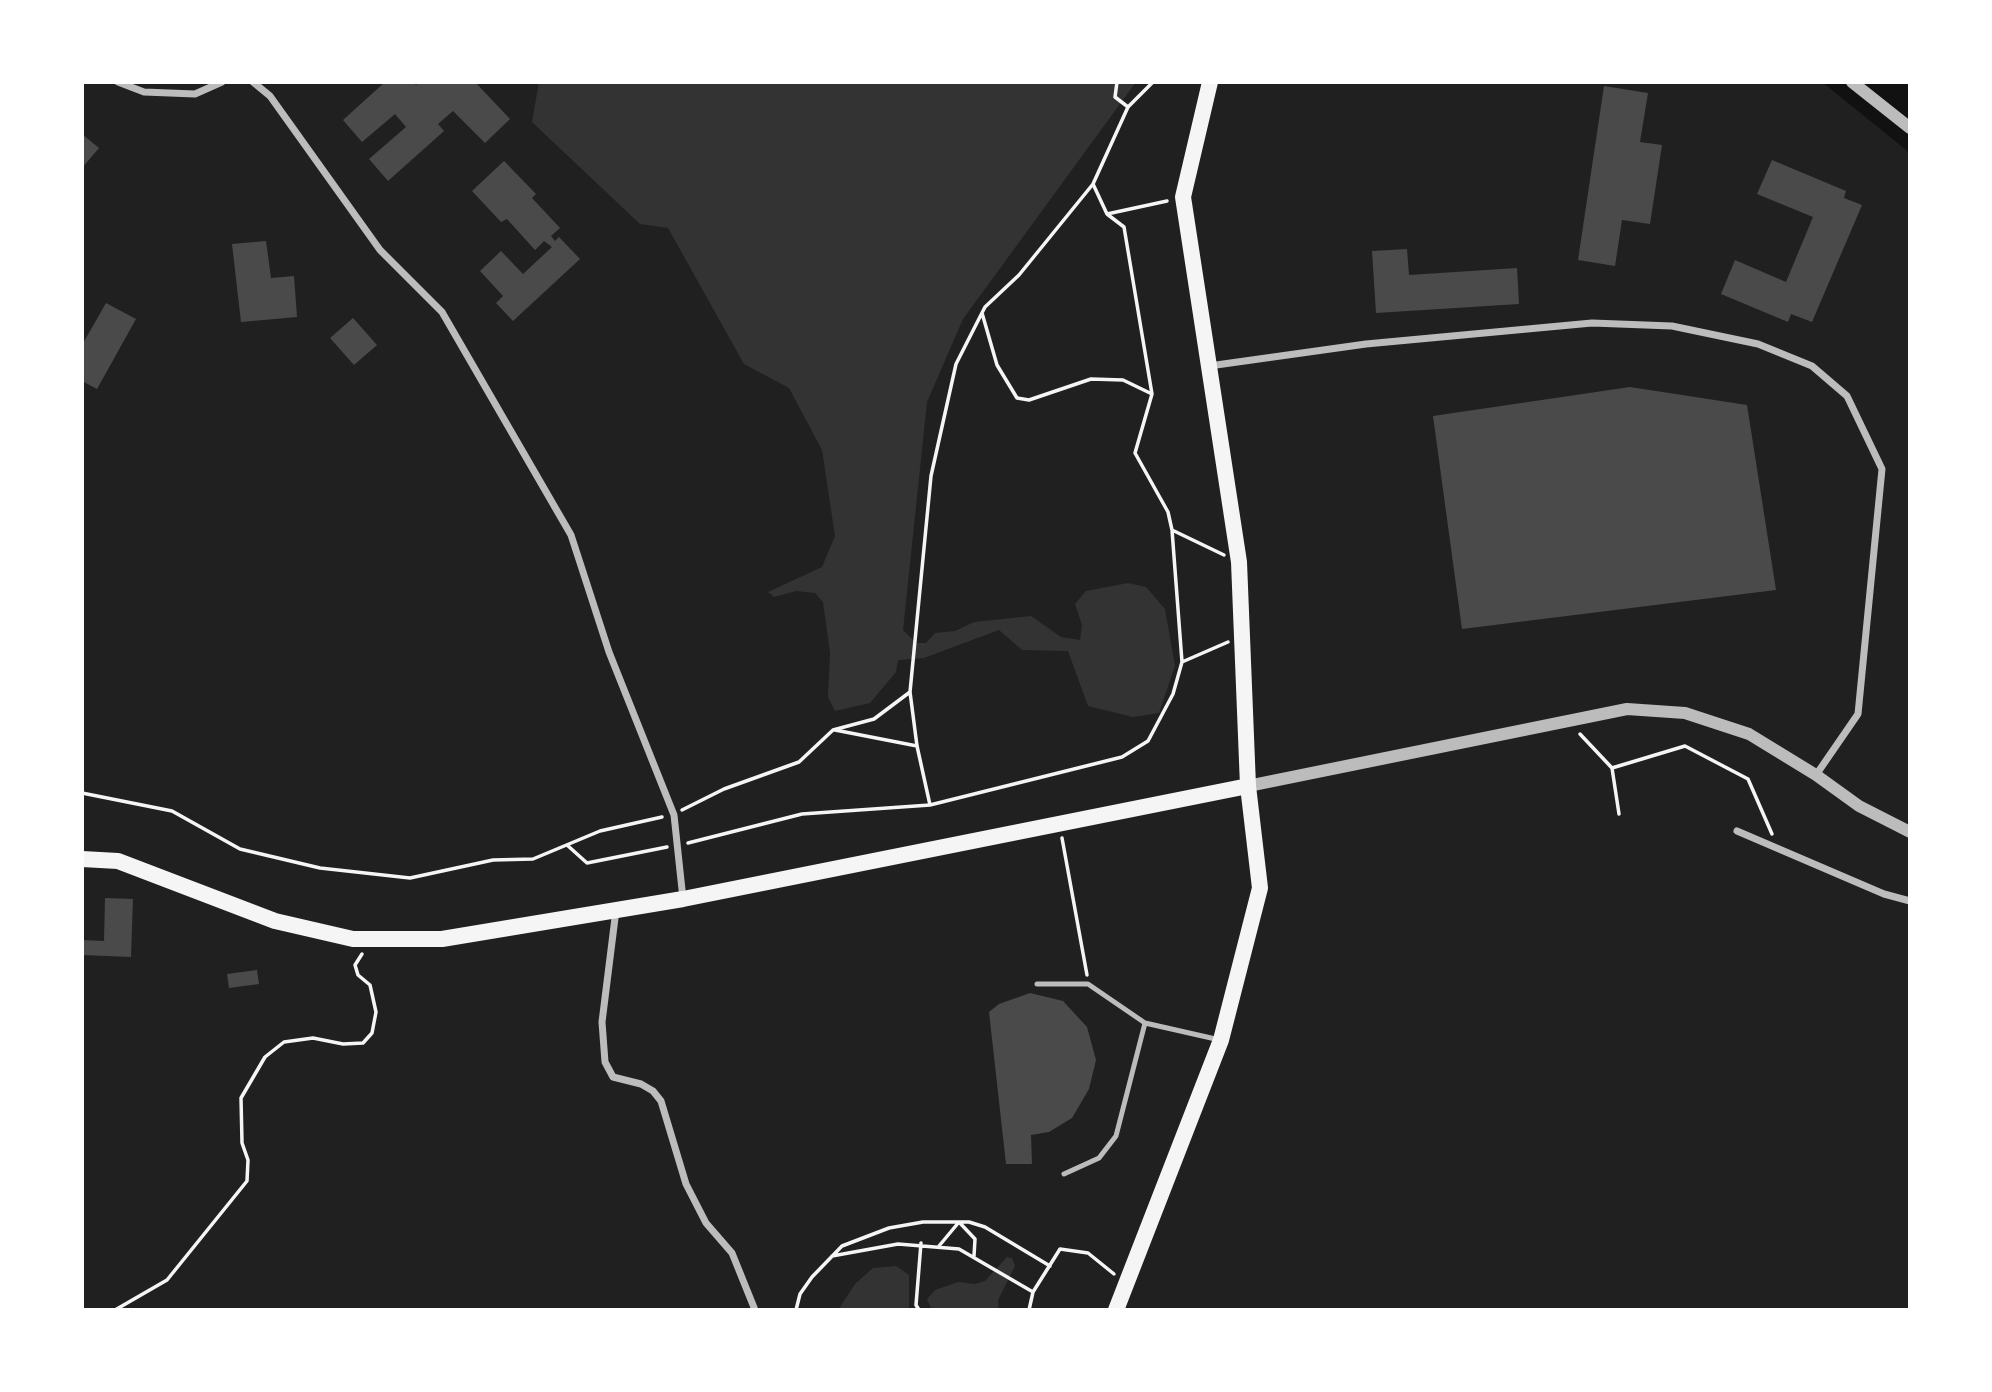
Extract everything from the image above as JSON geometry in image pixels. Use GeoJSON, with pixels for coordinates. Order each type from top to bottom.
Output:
{"type":"FeatureCollection","features":[{"type":"Feature","properties":{"kind":"main road"},"geometry":{"type":"LineString","coordinates":[[1116,1310],[1221,1040],[1260,888],[1248,786],[1239,562],[1182,197],[1210,82]]}},
{"type":"Feature","properties":{"kind":"main road"},"geometry":{"type":"LineString","coordinates":[[82,859],[118,861],[275,921],[353,939],[442,939],[683,899],[1248,786]]}},
{"type":"Feature","properties":{"kind":"street"},"geometry":{"type":"LineString","coordinates":[[118,82],[144,92],[195,94],[222,82]]}},
{"type":"Feature","properties":{"kind":"street"},"geometry":{"type":"LineString","coordinates":[[253,82],[270,96],[380,250],[442,312],[571,535],[609,652],[674,814],[683,899]]}},
{"type":"Feature","properties":{"kind":"street"},"geometry":{"type":"LineString","coordinates":[[1852,82],[1910,128]]}},
{"type":"Feature","properties":{"kind":"street"},"geometry":{"type":"LineString","coordinates":[[1209,366],[1366,344],[1592,323],[1672,326],[1758,344],[1812,366],[1847,396],[1882,469],[1858,714],[1816,775]]}},
{"type":"Feature","properties":{"kind":"street"},"geometry":{"type":"LineString","coordinates":[[1248,786],[1567,719],[1627,709],[1685,713],[1749,734],[1816,775],[1859,806],[1910,832]]}},
{"type":"Feature","properties":{"kind":"street"},"geometry":{"type":"LineString","coordinates":[[1737,831],[1884,894],[1910,901]]}},
{"type":"Feature","properties":{"kind":"street"},"geometry":{"type":"LineString","coordinates":[[616,910],[602,1022],[605,1062],[613,1077],[640,1084],[653,1091],[661,1101],[686,1184],[706,1223],[732,1253],[755,1310]]}},
{"type":"Feature","properties":{"kind":"lane"},"geometry":{"type":"LineString","coordinates":[[1037,985],[1088,984],[1145,1023],[1221,1040]]}},
{"type":"Feature","properties":{"kind":"lane"},"geometry":{"type":"LineString","coordinates":[[1064,1174],[1099,1158],[1116,1136],[1145,1023]]}},
{"type":"Feature","properties":{"kind":"path"},"geometry":{"type":"LineString","coordinates":[[1117,82],[1115,97],[1128,107]]}},
{"type":"Feature","properties":{"kind":"path"},"geometry":{"type":"LineString","coordinates":[[930,805],[917,746],[910,692],[930,476],[956,364],[982,313],[1019,275],[1093,184],[1128,107],[1153,82]]}},
{"type":"Feature","properties":{"kind":"path"},"geometry":{"type":"LineString","coordinates":[[567,845],[587,863],[678,845],[802,814],[930,805],[1122,757],[1147,741],[1173,694],[1182,662],[1172,530],[1168,512],[1135,453],[1152,394],[1124,227],[1107,214],[1093,184]]}},
{"type":"Feature","properties":{"kind":"path"},"geometry":{"type":"LineString","coordinates":[[1107,214],[1182,197]]}},
{"type":"Feature","properties":{"kind":"path"},"geometry":{"type":"LineString","coordinates":[[982,313],[997,365],[1017,398],[1029,400],[1091,379],[1123,380],[1152,394]]}},
{"type":"Feature","properties":{"kind":"path"},"geometry":{"type":"LineString","coordinates":[[1172,530],[1239,562]]}},
{"type":"Feature","properties":{"kind":"path"},"geometry":{"type":"LineString","coordinates":[[1182,662],[1242,636]]}},
{"type":"Feature","properties":{"kind":"path"},"geometry":{"type":"LineString","coordinates":[[82,793],[172,811],[240,849],[320,868],[410,878],[493,860],[533,859],[600,831],[674,814],[724,789],[799,762],[833,730],[874,719],[910,692]]}},
{"type":"Feature","properties":{"kind":"path"},"geometry":{"type":"LineString","coordinates":[[1567,719],[1612,768],[1619,814]]}},
{"type":"Feature","properties":{"kind":"path"},"geometry":{"type":"LineString","coordinates":[[833,730],[917,746]]}},
{"type":"Feature","properties":{"kind":"path"},"geometry":{"type":"LineString","coordinates":[[1612,768],[1685,746],[1748,779],[1779,849]]}},
{"type":"Feature","properties":{"kind":"path"},"geometry":{"type":"LineString","coordinates":[[1059,823],[1088,984]]}},
{"type":"Feature","properties":{"kind":"path"},"geometry":{"type":"LineString","coordinates":[[115,1310],[167,1280],[247,1181],[248,1160],[242,1143],[241,1098],[265,1057],[284,1042],[313,1038],[343,1044],[363,1043],[372,1032],[376,1012],[370,985],[358,975],[355,965],[375,939]]}},
{"type":"Feature","properties":{"kind":"path"},"geometry":{"type":"LineString","coordinates":[[796,1310],[800,1294],[830,1256],[862,1236],[923,1222],[959,1222],[985,1227],[1050,1266]]}},
{"type":"Feature","properties":{"kind":"path"},"geometry":{"type":"LineString","coordinates":[[939,1246],[959,1222]]}},
{"type":"Feature","properties":{"kind":"path"},"geometry":{"type":"LineString","coordinates":[[959,1222],[975,1240],[974,1256]]}},
{"type":"Feature","properties":{"kind":"path"},"geometry":{"type":"LineString","coordinates":[[919,1310],[916,1305],[921,1243]]}},
{"type":"Feature","properties":{"kind":"path"},"geometry":{"type":"LineString","coordinates":[[830,1256],[898,1244],[921,1243],[959,1249],[1034,1292]]}},
{"type":"Feature","properties":{"kind":"path"},"geometry":{"type":"LineString","coordinates":[[1029,1310],[1034,1292],[1060,1249],[1088,1253],[1127,1285]]}},
{"type":"Feature","properties":{"kind":"shaded area"},"geometry":{"type":"Polygon","coordinates":[[[82,82],[1822,82],[1910,153],[1910,1310],[82,1310],[82,82]]]}},
{"type":"Feature","properties":{"kind":"shaded area"},"geometry":{"type":"Polygon","coordinates":[[[539,82],[1136,82],[963,319],[927,402],[903,630],[916,643],[926,643],[935,633],[955,631],[974,622],[1031,616],[1061,637],[1080,640],[1082,625],[1075,604],[1086,591],[1128,583],[1146,587],[1165,609],[1175,666],[1159,713],[1133,717],[1088,706],[1068,651],[1022,650],[999,630],[924,658],[898,660],[896,672],[870,703],[835,711],[828,697],[830,653],[823,602],[815,593],[796,591],[774,597],[768,592],[822,567],[835,536],[822,450],[789,388],[744,364],[668,228],[640,224],[532,122],[539,82]]]}},
{"type":"Feature","properties":{"kind":"shaded area"},"geometry":{"type":"Polygon","coordinates":[[[1007,1257],[1012,1258],[1015,1266],[998,1300],[999,1310],[932,1310],[927,1299],[935,1290],[958,1282],[975,1284],[985,1281],[1007,1257]]]}},
{"type":"Feature","properties":{"kind":"shaded area"},"geometry":{"type":"Polygon","coordinates":[[[896,1266],[909,1275],[909,1310],[838,1310],[855,1284],[873,1268],[896,1266]]]}},
{"type":"Feature","properties":{"kind":"building"},"geometry":{"type":"Polygon","coordinates":[[[385,82],[413,82],[416,85],[420,82],[475,82],[510,119],[485,143],[453,111],[438,124],[444,131],[388,181],[369,159],[406,127],[395,114],[362,142],[343,120],[385,82]]]}},
{"type":"Feature","properties":{"kind":"building"},"geometry":{"type":"Polygon","coordinates":[[[1604,86],[1648,93],[1640,142],[1662,145],[1650,224],[1622,220],[1615,266],[1578,260],[1604,86]]]}},
{"type":"Feature","properties":{"kind":"building"},"geometry":{"type":"Polygon","coordinates":[[[82,134],[99,148],[82,168],[82,134]]]}},
{"type":"Feature","properties":{"kind":"building"},"geometry":{"type":"Polygon","coordinates":[[[1772,160],[1846,191],[1844,198],[1862,205],[1812,322],[1791,314],[1788,322],[1721,294],[1735,260],[1786,282],[1813,217],[1757,194],[1772,160]]]}},
{"type":"Feature","properties":{"kind":"building"},"geometry":{"type":"Polygon","coordinates":[[[504,161],[536,194],[532,198],[560,228],[551,236],[555,241],[559,237],[580,259],[513,321],[496,303],[503,296],[480,271],[501,251],[523,274],[552,247],[544,241],[535,250],[507,219],[501,222],[472,191],[504,161]]]}},
{"type":"Feature","properties":{"kind":"building"},"geometry":{"type":"Polygon","coordinates":[[[266,241],[271,278],[294,276],[297,317],[241,322],[232,244],[266,241]]]}},
{"type":"Feature","properties":{"kind":"building"},"geometry":{"type":"Polygon","coordinates":[[[1407,249],[1409,275],[1517,268],[1519,304],[1376,313],[1372,251],[1407,249]]]}},
{"type":"Feature","properties":{"kind":"building"},"geometry":{"type":"Polygon","coordinates":[[[106,303],[136,319],[97,389],[82,381],[82,345],[106,303]]]}},
{"type":"Feature","properties":{"kind":"building"},"geometry":{"type":"Polygon","coordinates":[[[353,318],[377,345],[354,365],[330,338],[353,318]]]}},
{"type":"Feature","properties":{"kind":"building"},"geometry":{"type":"Polygon","coordinates":[[[1630,387],[1747,405],[1776,590],[1462,629],[1433,416],[1630,387]]]}},
{"type":"Feature","properties":{"kind":"building"},"geometry":{"type":"Polygon","coordinates":[[[105,898],[133,899],[131,957],[82,955],[82,940],[104,941],[105,898]]]}},
{"type":"Feature","properties":{"kind":"building"},"geometry":{"type":"Polygon","coordinates":[[[257,970],[259,984],[229,988],[227,974],[257,970]]]}},
{"type":"Feature","properties":{"kind":"building"},"geometry":{"type":"Polygon","coordinates":[[[1030,993],[1063,1001],[1087,1027],[1096,1060],[1089,1089],[1072,1118],[1049,1132],[1031,1135],[1032,1164],[1006,1164],[989,1012],[999,1004],[1030,993]]]}}]}
